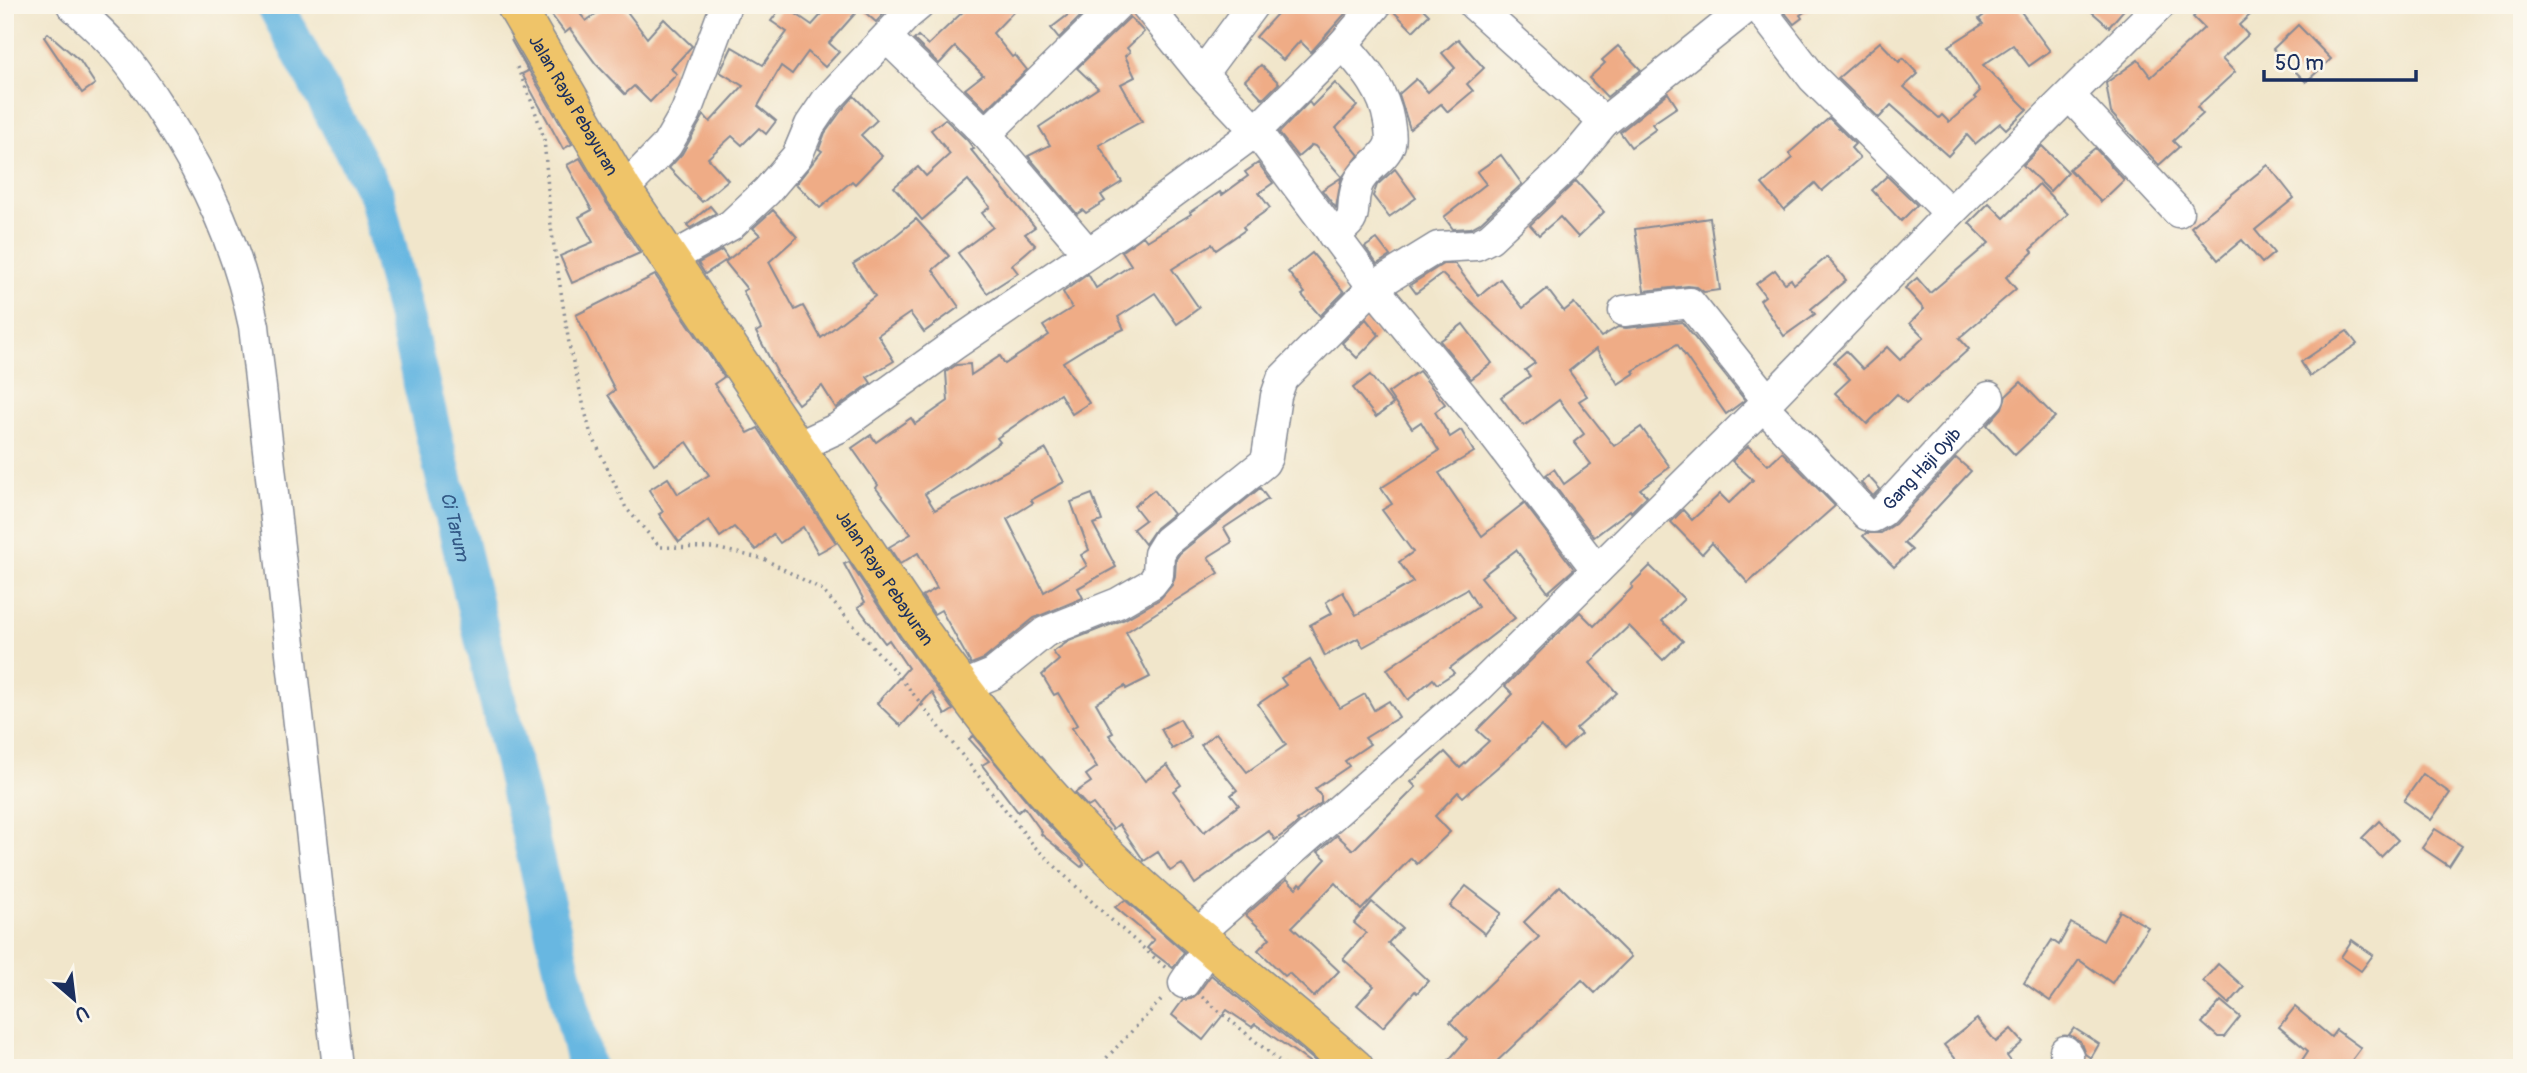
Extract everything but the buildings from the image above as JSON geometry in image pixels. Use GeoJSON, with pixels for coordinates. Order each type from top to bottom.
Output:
{"type":"FeatureCollection","features":[{"type":"Feature","properties":{"kind":"main road","name":"Jalan Raya Pebayuran"},"geometry":{"type":"LineString","coordinates":[[515,5],[623,190],[961,687],[1060,807],[1103,852],[1202,941],[1290,1011],[1355,1068]]}},
{"type":"Feature","properties":{"kind":"street"},"geometry":{"type":"LineString","coordinates":[[72,5],[120,52],[176,134],[224,222],[249,299],[338,1068]]}},
{"type":"Feature","properties":{"kind":"street"},"geometry":{"type":"LineString","coordinates":[[623,190],[667,145],[686,112],[726,5]]}},
{"type":"Feature","properties":{"kind":"street"},"geometry":{"type":"LineString","coordinates":[[670,259],[731,225],[767,191],[797,156],[810,125],[827,100],[919,5]]}},
{"type":"Feature","properties":{"kind":"street"},"geometry":{"type":"LineString","coordinates":[[986,134],[1117,5]]}},
{"type":"Feature","properties":{"kind":"street"},"geometry":{"type":"LineString","coordinates":[[1146,5],[1202,74],[1256,131],[1373,287],[1479,416],[1597,570]]}},
{"type":"Feature","properties":{"kind":"street"},"geometry":{"type":"LineString","coordinates":[[1202,74],[1253,5]]}},
{"type":"Feature","properties":{"kind":"street"},"geometry":{"type":"LineString","coordinates":[[797,447],[838,428],[954,344],[1088,253],[1256,131],[1343,44],[1376,5]]}},
{"type":"Feature","properties":{"kind":"street"},"geometry":{"type":"LineString","coordinates":[[1474,5],[1604,122]]}},
{"type":"Feature","properties":{"kind":"street"},"geometry":{"type":"LineString","coordinates":[[961,687],[993,674],[1045,632],[1118,603],[1151,584],[1158,575],[1158,554],[1167,541],[1264,463],[1270,445],[1276,396],[1282,379],[1373,287],[1438,247],[1476,245],[1490,238],[1569,164],[1604,122],[1750,5]]}},
{"type":"Feature","properties":{"kind":"street"},"geometry":{"type":"LineString","coordinates":[[1757,5],[1813,78],[1950,213]]}},
{"type":"Feature","properties":{"kind":"street"},"geometry":{"type":"LineString","coordinates":[[1182,982],[1202,941],[1478,689],[2160,5]]}},
{"type":"Feature","properties":{"kind":"street"},"geometry":{"type":"LineString","coordinates":[[887,38],[986,134],[1088,253]]}},
{"type":"Feature","properties":{"kind":"street"},"geometry":{"type":"LineString","coordinates":[[1333,235],[1353,220],[1357,184],[1390,144],[1391,134],[1381,94],[1343,44]]}},
{"type":"Feature","properties":{"kind":"street"},"geometry":{"type":"LineString","coordinates":[[2070,96],[2178,212]]}},
{"type":"Feature","properties":{"kind":"street"},"geometry":{"type":"LineString","coordinates":[[1624,311],[1690,303],[1766,403]]}},
{"type":"Feature","properties":{"kind":"street","name":"Gang Haji Oyib"},"geometry":{"type":"LineString","coordinates":[[1766,403],[1867,515],[1873,517],[1882,512],[1989,397]]}},
{"type":"Feature","properties":{"kind":"path"},"geometry":{"type":"LineString","coordinates":[[513,60],[544,138],[551,227],[570,350],[590,431],[626,508],[660,547],[715,548],[764,559],[821,589],[900,676],[1035,847],[1108,917],[1182,982],[1288,1068]]}},
{"type":"Feature","properties":{"kind":"path"},"geometry":{"type":"LineString","coordinates":[[1097,1068],[1182,982]]}},
{"type":"Feature","properties":{"kind":"waterway","name":"Ci Tarum"},"geometry":{"type":"LineString","coordinates":[[275,5],[376,195],[586,1068]]}}]}
